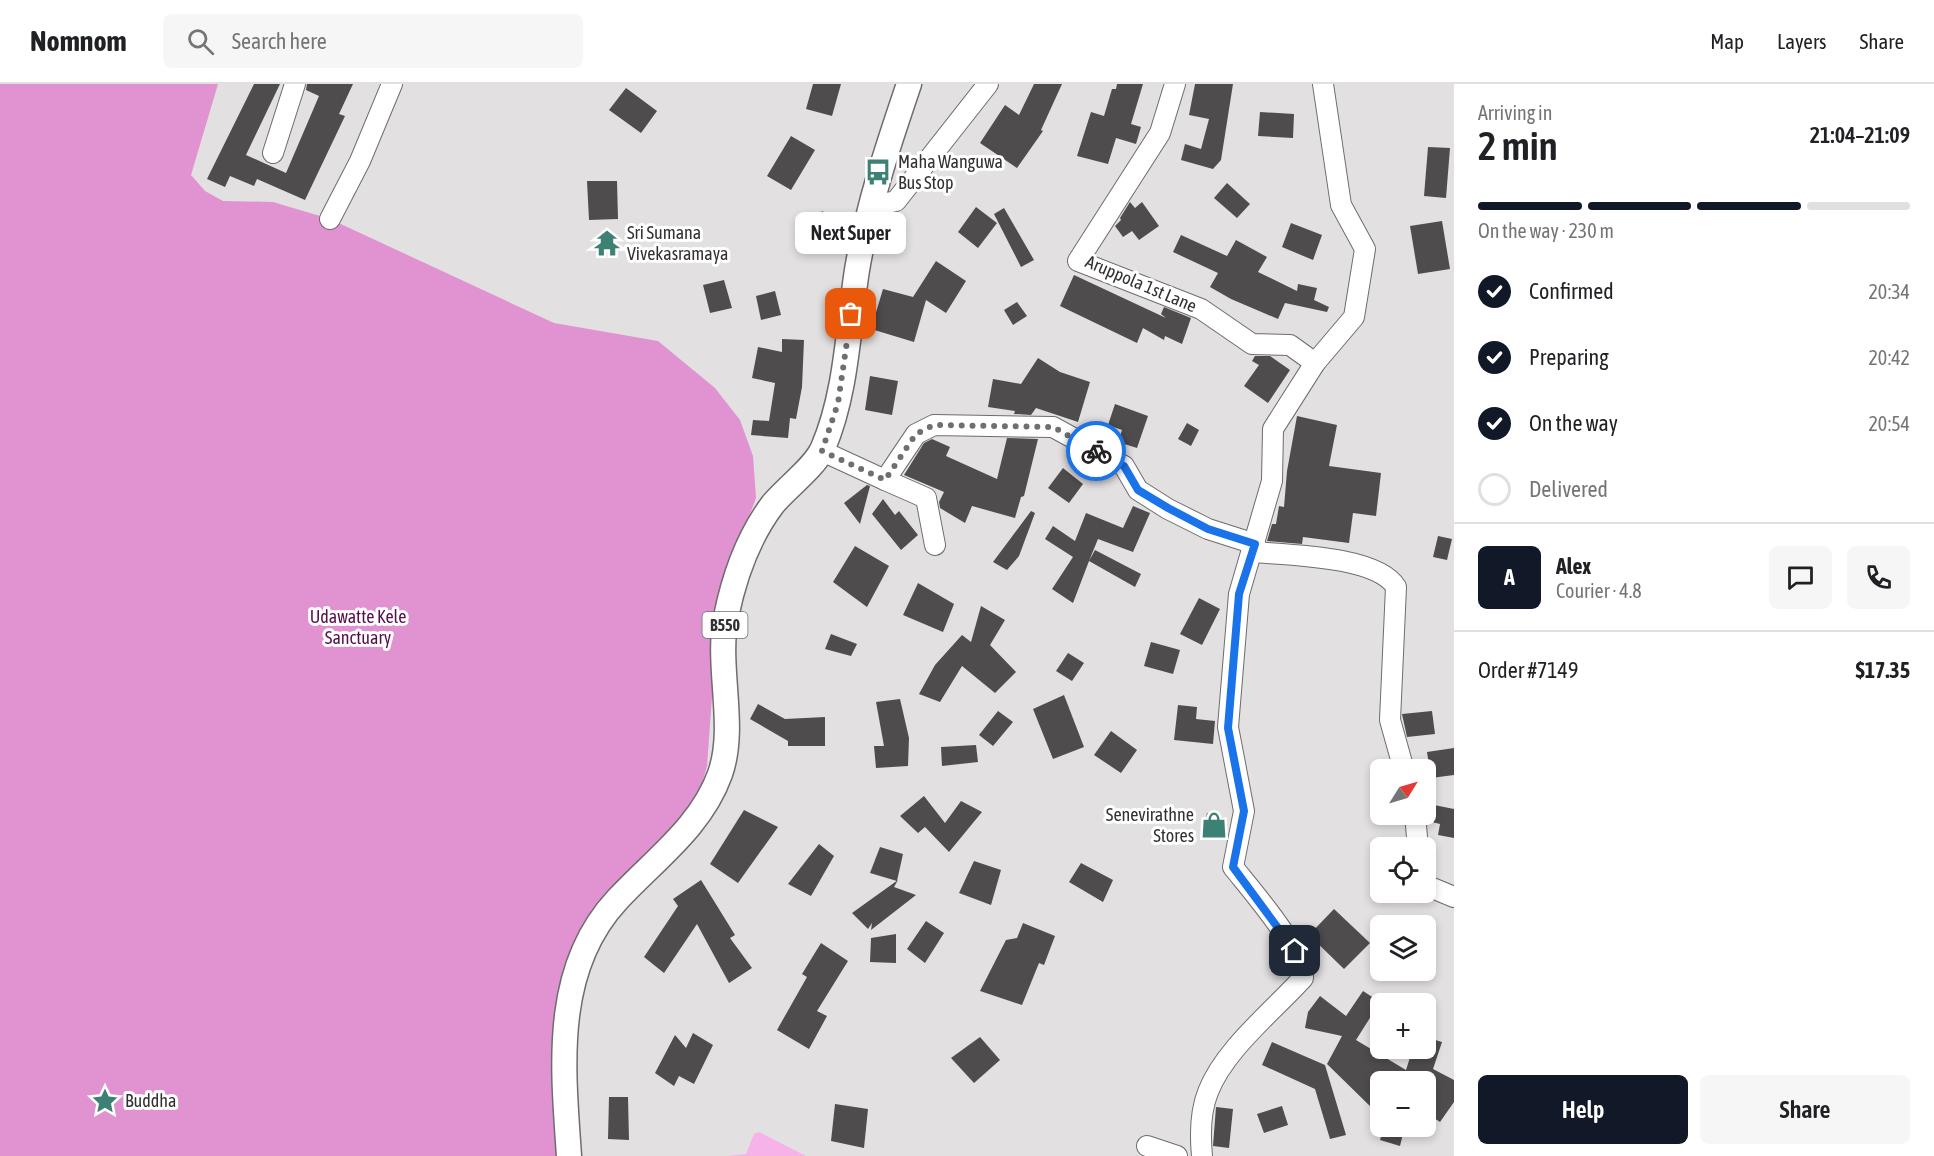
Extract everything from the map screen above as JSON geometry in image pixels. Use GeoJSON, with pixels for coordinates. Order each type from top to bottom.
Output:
{"type":"FeatureCollection","features":[{"type":"Feature","properties":{"kind":"main road","name":"B550"},"geometry":{"type":"LineString","coordinates":[[569,1156],[562,1060],[566,1016],[575,976],[592,938],[615,902],[688,830],[706,804],[721,772],[727,740],[722,658],[726,617],[739,569],[749,541],[773,505],[822,451],[838,403],[869,207],[909,84]]}},
{"type":"Feature","properties":{"kind":"street"},"geometry":{"type":"LineString","coordinates":[[273,153],[295,84]]}},
{"type":"Feature","properties":{"kind":"street"},"geometry":{"type":"LineString","coordinates":[[330,219],[360,161],[392,84]]}},
{"type":"Feature","properties":{"kind":"street"},"geometry":{"type":"LineString","coordinates":[[869,207],[896,201],[988,84]]}},
{"type":"Feature","properties":{"kind":"street","name":"Aruppola 1st Lane"},"geometry":{"type":"LineString","coordinates":[[1175,84],[1160,133],[1078,261],[1201,309],[1252,344],[1290,345],[1315,363]]}},
{"type":"Feature","properties":{"kind":"street"},"geometry":{"type":"LineString","coordinates":[[1202,1156],[1200,1128],[1208,1092],[1224,1062],[1303,978],[1304,966],[1276,923],[1233,867],[1244,811],[1228,728],[1239,594],[1272,481],[1273,429],[1315,363],[1354,316],[1365,249],[1341,205],[1323,84]]}},
{"type":"Feature","properties":{"kind":"street"},"geometry":{"type":"LineString","coordinates":[[885,480],[916,434],[934,425],[1053,427],[1124,466],[1138,490],[1208,529],[1254,548],[1338,559],[1390,576],[1396,587],[1390,720],[1401,759]]}},
{"type":"Feature","properties":{"kind":"street"},"geometry":{"type":"LineString","coordinates":[[822,451],[926,498],[935,545]]}},
{"type":"Feature","properties":{"kind":"street"},"geometry":{"type":"LineString","coordinates":[[1436,890],[1454,897]]}},
{"type":"Feature","properties":{"kind":"street"},"geometry":{"type":"LineString","coordinates":[[1147,1146],[1177,1156]]}},
{"type":"Feature","properties":{"kind":"shaded area"},"geometry":{"type":"Polygon","coordinates":[[[759,1132],[806,1156],[728,1156],[746,1154],[754,1134],[759,1132]]]}},
{"type":"Feature","properties":{"kind":"green space","name":"Udawatte Kele Sanctuary"},"geometry":{"type":"Polygon","coordinates":[[[0,84],[218,84],[191,175],[205,191],[223,201],[273,202],[330,219],[554,323],[658,341],[715,388],[740,420],[753,456],[756,498],[740,541],[716,642],[707,766],[699,794],[615,902],[575,976],[559,1156],[0,1156],[0,84]]]}},
{"type":"Feature","properties":{"kind":"building"},"geometry":{"type":"Polygon","coordinates":[[[254,84],[280,84],[246,155],[286,173],[319,96],[306,90],[307,84],[353,84],[339,114],[345,116],[305,200],[257,179],[254,186],[230,176],[225,187],[207,179],[254,84]]]}},
{"type":"Feature","properties":{"kind":"building"},"geometry":{"type":"Polygon","coordinates":[[[813,84],[841,84],[832,116],[806,109],[813,84]]]}},
{"type":"Feature","properties":{"kind":"building"},"geometry":{"type":"Polygon","coordinates":[[[1034,84],[1062,84],[1041,130],[1043,131],[1017,168],[980,143],[1005,105],[1019,115],[1034,84]]]}},
{"type":"Feature","properties":{"kind":"building"},"geometry":{"type":"Polygon","coordinates":[[[1117,84],[1143,84],[1131,124],[1141,127],[1136,144],[1116,138],[1108,164],[1077,156],[1091,112],[1104,116],[1112,89],[1116,89],[1117,84]]]}},
{"type":"Feature","properties":{"kind":"building"},"geometry":{"type":"Polygon","coordinates":[[[1195,84],[1233,84],[1221,160],[1213,169],[1181,160],[1185,144],[1201,149],[1209,119],[1189,115],[1195,84]]]}},
{"type":"Feature","properties":{"kind":"building"},"geometry":{"type":"Polygon","coordinates":[[[626,88],[657,111],[641,133],[609,110],[626,88]]]}},
{"type":"Feature","properties":{"kind":"building"},"geometry":{"type":"Polygon","coordinates":[[[1260,112],[1294,114],[1293,138],[1258,136],[1260,112]]]}},
{"type":"Feature","properties":{"kind":"building"},"geometry":{"type":"Polygon","coordinates":[[[791,136],[815,150],[791,190],[767,176],[791,136]]]}},
{"type":"Feature","properties":{"kind":"building"},"geometry":{"type":"Polygon","coordinates":[[[1428,147],[1450,148],[1446,198],[1424,196],[1428,147]]]}},
{"type":"Feature","properties":{"kind":"building"},"geometry":{"type":"Polygon","coordinates":[[[587,181],[617,181],[618,219],[589,220],[587,181]]]}},
{"type":"Feature","properties":{"kind":"building"},"geometry":{"type":"Polygon","coordinates":[[[1227,183],[1250,204],[1237,218],[1214,198],[1227,183]]]}},
{"type":"Feature","properties":{"kind":"building"},"geometry":{"type":"Polygon","coordinates":[[[1130,202],[1135,208],[1142,202],[1159,226],[1139,240],[1132,231],[1123,237],[1115,226],[1121,220],[1130,202]]]}},
{"type":"Feature","properties":{"kind":"building"},"geometry":{"type":"Polygon","coordinates":[[[976,207],[997,223],[978,248],[958,232],[976,207]]]}},
{"type":"Feature","properties":{"kind":"building"},"geometry":{"type":"Polygon","coordinates":[[[1004,208],[1034,260],[1021,267],[994,214],[1004,208]]]}},
{"type":"Feature","properties":{"kind":"building"},"geometry":{"type":"Polygon","coordinates":[[[822,211],[838,221],[827,239],[811,229],[822,211]]]}},
{"type":"Feature","properties":{"kind":"building"},"geometry":{"type":"Polygon","coordinates":[[[1442,221],[1450,269],[1418,274],[1410,226],[1442,221]]]}},
{"type":"Feature","properties":{"kind":"building"},"geometry":{"type":"Polygon","coordinates":[[[1291,223],[1322,235],[1313,260],[1282,247],[1291,223]]]}},
{"type":"Feature","properties":{"kind":"building"},"geometry":{"type":"Polygon","coordinates":[[[1181,235],[1227,256],[1236,240],[1267,257],[1258,272],[1297,291],[1298,284],[1317,288],[1314,300],[1329,307],[1327,312],[1285,303],[1278,319],[1231,299],[1210,287],[1218,273],[1173,252],[1181,235]]]}},
{"type":"Feature","properties":{"kind":"building"},"geometry":{"type":"Polygon","coordinates":[[[936,261],[966,281],[946,313],[926,300],[914,342],[871,329],[883,289],[913,297],[936,261]]]}},
{"type":"Feature","properties":{"kind":"building"},"geometry":{"type":"Polygon","coordinates":[[[1074,275],[1166,318],[1161,314],[1164,307],[1191,318],[1182,344],[1165,336],[1164,340],[1143,328],[1137,343],[1060,306],[1074,275]]]}},
{"type":"Feature","properties":{"kind":"building"},"geometry":{"type":"Polygon","coordinates":[[[724,280],[732,308],[710,313],[703,285],[724,280]]]}},
{"type":"Feature","properties":{"kind":"building"},"geometry":{"type":"Polygon","coordinates":[[[775,291],[781,315],[761,320],[756,296],[775,291]]]}},
{"type":"Feature","properties":{"kind":"building"},"geometry":{"type":"Polygon","coordinates":[[[1017,302],[1027,316],[1013,325],[1004,310],[1017,302]]]}},
{"type":"Feature","properties":{"kind":"building"},"geometry":{"type":"Polygon","coordinates":[[[782,339],[804,340],[802,387],[796,419],[790,418],[788,438],[751,435],[753,420],[769,421],[775,383],[752,378],[758,347],[782,352],[782,339]]]}},
{"type":"Feature","properties":{"kind":"building"},"geometry":{"type":"Polygon","coordinates":[[[1255,356],[1270,356],[1290,370],[1268,403],[1244,386],[1259,365],[1252,361],[1255,356]]]}},
{"type":"Feature","properties":{"kind":"building"},"geometry":{"type":"Polygon","coordinates":[[[1038,358],[1060,372],[1090,382],[1078,422],[1036,408],[1031,415],[1014,414],[1015,411],[988,407],[993,379],[1021,384],[1038,358]]]}},
{"type":"Feature","properties":{"kind":"building"},"geometry":{"type":"Polygon","coordinates":[[[870,376],[898,381],[892,415],[865,410],[870,376]]]}},
{"type":"Feature","properties":{"kind":"building"},"geometry":{"type":"Polygon","coordinates":[[[1115,404],[1148,416],[1137,448],[1118,442],[1122,430],[1108,425],[1115,404]]]}},
{"type":"Feature","properties":{"kind":"building"},"geometry":{"type":"Polygon","coordinates":[[[1297,416],[1337,425],[1329,466],[1381,473],[1376,516],[1353,513],[1349,543],[1303,537],[1302,544],[1267,541],[1272,524],[1276,524],[1279,506],[1284,507],[1287,471],[1297,416]]]}},
{"type":"Feature","properties":{"kind":"building"},"geometry":{"type":"Polygon","coordinates":[[[1187,423],[1199,430],[1191,446],[1178,439],[1187,423]]]}},
{"type":"Feature","properties":{"kind":"building"},"geometry":{"type":"Polygon","coordinates":[[[1007,438],[1038,439],[1024,496],[1021,497],[1015,518],[972,506],[965,523],[940,508],[939,502],[944,492],[904,475],[924,443],[932,439],[950,447],[946,456],[997,479],[1007,438]]]}},
{"type":"Feature","properties":{"kind":"building"},"geometry":{"type":"Polygon","coordinates":[[[1063,468],[1083,484],[1069,503],[1048,488],[1063,468]]]}},
{"type":"Feature","properties":{"kind":"building"},"geometry":{"type":"Polygon","coordinates":[[[867,485],[870,486],[860,524],[844,503],[867,485]]]}},
{"type":"Feature","properties":{"kind":"building"},"geometry":{"type":"Polygon","coordinates":[[[883,499],[895,515],[899,511],[918,535],[901,550],[872,514],[883,499]]]}},
{"type":"Feature","properties":{"kind":"building"},"geometry":{"type":"Polygon","coordinates":[[[1133,506],[1150,513],[1133,552],[1098,539],[1073,603],[1052,589],[1073,557],[1045,539],[1053,526],[1075,541],[1086,513],[1123,528],[1133,506]]]}},
{"type":"Feature","properties":{"kind":"building"},"geometry":{"type":"Polygon","coordinates":[[[1031,511],[1035,513],[1019,556],[1007,570],[993,562],[1031,511]]]}},
{"type":"Feature","properties":{"kind":"building"},"geometry":{"type":"Polygon","coordinates":[[[1438,536],[1452,539],[1447,560],[1433,557],[1438,536]]]}},
{"type":"Feature","properties":{"kind":"building"},"geometry":{"type":"Polygon","coordinates":[[[855,546],[889,566],[867,607],[833,582],[855,546]]]}},
{"type":"Feature","properties":{"kind":"building"},"geometry":{"type":"Polygon","coordinates":[[[1095,550],[1141,574],[1135,587],[1089,561],[1095,550]]]}},
{"type":"Feature","properties":{"kind":"building"},"geometry":{"type":"Polygon","coordinates":[[[918,583],[954,604],[943,632],[903,615],[918,583]]]}},
{"type":"Feature","properties":{"kind":"building"},"geometry":{"type":"Polygon","coordinates":[[[1199,598],[1220,609],[1202,645],[1180,634],[1199,598]]]}},
{"type":"Feature","properties":{"kind":"building"},"geometry":{"type":"Polygon","coordinates":[[[981,606],[1005,620],[990,645],[1016,672],[995,693],[962,666],[940,702],[919,694],[935,665],[962,635],[971,642],[981,606]]]}},
{"type":"Feature","properties":{"kind":"building"},"geometry":{"type":"Polygon","coordinates":[[[831,634],[857,644],[851,656],[825,649],[831,634]]]}},
{"type":"Feature","properties":{"kind":"building"},"geometry":{"type":"Polygon","coordinates":[[[1151,642],[1180,650],[1173,674],[1144,666],[1151,642]]]}},
{"type":"Feature","properties":{"kind":"building"},"geometry":{"type":"Polygon","coordinates":[[[1068,653],[1084,663],[1072,681],[1056,671],[1068,653]]]}},
{"type":"Feature","properties":{"kind":"building"},"geometry":{"type":"Polygon","coordinates":[[[1064,695],[1084,747],[1053,759],[1033,709],[1064,695]]]}},
{"type":"Feature","properties":{"kind":"building"},"geometry":{"type":"Polygon","coordinates":[[[900,699],[909,738],[908,766],[876,768],[874,746],[884,746],[876,702],[900,699]]]}},
{"type":"Feature","properties":{"kind":"building"},"geometry":{"type":"Polygon","coordinates":[[[758,704],[785,719],[825,717],[825,746],[788,746],[788,741],[750,719],[758,704]]]}},
{"type":"Feature","properties":{"kind":"building"},"geometry":{"type":"Polygon","coordinates":[[[1178,705],[1197,707],[1196,719],[1215,721],[1213,744],[1174,740],[1178,705]]]}},
{"type":"Feature","properties":{"kind":"building"},"geometry":{"type":"Polygon","coordinates":[[[998,711],[1013,722],[993,746],[979,735],[998,711]]]}},
{"type":"Feature","properties":{"kind":"building"},"geometry":{"type":"Polygon","coordinates":[[[1432,711],[1435,734],[1407,737],[1402,714],[1432,711]]]}},
{"type":"Feature","properties":{"kind":"building"},"geometry":{"type":"Polygon","coordinates":[[[1111,731],[1137,750],[1121,773],[1094,755],[1111,731]]]}},
{"type":"Feature","properties":{"kind":"building"},"geometry":{"type":"Polygon","coordinates":[[[976,745],[978,762],[942,766],[941,747],[976,745]]]}},
{"type":"Feature","properties":{"kind":"building"},"geometry":{"type":"Polygon","coordinates":[[[1454,748],[1454,775],[1436,777],[1436,759],[1428,759],[1427,752],[1454,748]]]}},
{"type":"Feature","properties":{"kind":"building"},"geometry":{"type":"Polygon","coordinates":[[[924,796],[945,823],[961,801],[982,812],[949,852],[925,827],[918,833],[900,816],[924,796]]]}},
{"type":"Feature","properties":{"kind":"building"},"geometry":{"type":"Polygon","coordinates":[[[1436,805],[1454,809],[1454,838],[1438,835],[1440,824],[1436,823],[1436,805]]]}},
{"type":"Feature","properties":{"kind":"building"},"geometry":{"type":"Polygon","coordinates":[[[744,810],[778,827],[738,883],[710,864],[744,810]]]}},
{"type":"Feature","properties":{"kind":"building"},"geometry":{"type":"Polygon","coordinates":[[[1207,813],[1225,818],[1220,840],[1202,835],[1207,813]]]}},
{"type":"Feature","properties":{"kind":"building"},"geometry":{"type":"Polygon","coordinates":[[[819,844],[834,856],[811,896],[788,884],[819,844]]]}},
{"type":"Feature","properties":{"kind":"building"},"geometry":{"type":"Polygon","coordinates":[[[880,847],[903,854],[897,881],[870,873],[880,847]]]}},
{"type":"Feature","properties":{"kind":"building"},"geometry":{"type":"Polygon","coordinates":[[[974,861],[1001,870],[991,905],[959,893],[974,861]]]}},
{"type":"Feature","properties":{"kind":"building"},"geometry":{"type":"Polygon","coordinates":[[[1081,863],[1113,880],[1103,902],[1069,882],[1081,863]]]}},
{"type":"Feature","properties":{"kind":"building"},"geometry":{"type":"Polygon","coordinates":[[[701,880],[735,935],[730,938],[752,968],[729,983],[697,924],[664,973],[644,957],[678,906],[673,899],[701,880]]]}},
{"type":"Feature","properties":{"kind":"building"},"geometry":{"type":"Polygon","coordinates":[[[898,880],[894,887],[916,895],[871,930],[872,923],[868,929],[852,913],[898,880]]]}},
{"type":"Feature","properties":{"kind":"building"},"geometry":{"type":"Polygon","coordinates":[[[1334,909],[1370,943],[1344,969],[1309,935],[1334,909]]]}},
{"type":"Feature","properties":{"kind":"building"},"geometry":{"type":"Polygon","coordinates":[[[926,921],[944,933],[925,963],[907,949],[926,921]]]}},
{"type":"Feature","properties":{"kind":"building"},"geometry":{"type":"Polygon","coordinates":[[[1023,923],[1055,936],[1044,965],[1039,963],[1022,1005],[980,991],[1006,940],[1017,938],[1023,923]]]}},
{"type":"Feature","properties":{"kind":"building"},"geometry":{"type":"Polygon","coordinates":[[[896,934],[896,963],[870,962],[871,938],[896,934]]]}},
{"type":"Feature","properties":{"kind":"building"},"geometry":{"type":"Polygon","coordinates":[[[821,943],[848,961],[817,1011],[827,1016],[809,1049],[777,1030],[807,977],[802,974],[821,943]]]}},
{"type":"Feature","properties":{"kind":"building"},"geometry":{"type":"Polygon","coordinates":[[[1363,991],[1370,996],[1370,1018],[1356,1040],[1370,1048],[1370,1059],[1388,1059],[1406,1070],[1410,1059],[1436,1059],[1436,1040],[1442,1042],[1433,1069],[1454,1080],[1454,1102],[1440,1122],[1436,1119],[1436,1071],[1370,1071],[1370,1106],[1327,1064],[1342,1036],[1305,1028],[1308,1012],[1320,996],[1346,1016],[1363,991]]]}},
{"type":"Feature","properties":{"kind":"building"},"geometry":{"type":"Polygon","coordinates":[[[693,1033],[713,1045],[694,1084],[679,1076],[674,1086],[655,1073],[675,1035],[686,1048],[693,1033]]]}},
{"type":"Feature","properties":{"kind":"building"},"geometry":{"type":"Polygon","coordinates":[[[980,1037],[1000,1060],[974,1083],[951,1058],[980,1037]]]}},
{"type":"Feature","properties":{"kind":"building"},"geometry":{"type":"Polygon","coordinates":[[[1272,1042],[1325,1065],[1346,1135],[1330,1139],[1315,1089],[1262,1065],[1272,1042]]]}},
{"type":"Feature","properties":{"kind":"building"},"geometry":{"type":"Polygon","coordinates":[[[609,1097],[628,1097],[629,1140],[608,1139],[609,1097]]]}},
{"type":"Feature","properties":{"kind":"building"},"geometry":{"type":"Polygon","coordinates":[[[835,1104],[868,1109],[864,1148],[831,1141],[835,1104]]]}},
{"type":"Feature","properties":{"kind":"building"},"geometry":{"type":"Polygon","coordinates":[[[1282,1106],[1288,1125],[1264,1133],[1257,1114],[1282,1106]]]}},
{"type":"Feature","properties":{"kind":"building"},"geometry":{"type":"Polygon","coordinates":[[[1216,1107],[1233,1109],[1229,1148],[1213,1146],[1216,1107]]]}},
{"type":"Feature","properties":{"kind":"building"},"geometry":{"type":"Polygon","coordinates":[[[1381,1137],[1402,1137],[1400,1146],[1380,1140],[1381,1137]]]}},
{"type":"Feature","properties":{"kind":"way so far"},"geometry":{"type":"LineString","coordinates":[[851,314],[838,403],[822,451],[885,480],[916,434],[934,425],[1053,427],[1096,451]]}},
{"type":"Feature","properties":{"kind":"place","name":"Maha Wanguwa Bus Stop"},"geometry":{"type":"Point","coordinates":[878,172]}},
{"type":"Feature","properties":{"kind":"place","name":"Sri Sumana Vivekasramaya"},"geometry":{"type":"Point","coordinates":[607,243]}},
{"type":"Feature","properties":{"kind":"place","name":"Next Super"},"geometry":{"type":"Point","coordinates":[851,314]}},
{"type":"Feature","properties":{"kind":"place","name":"Senevirathne Stores"},"geometry":{"type":"Point","coordinates":[1214,825]}},
{"type":"Feature","properties":{"kind":"place","name":"Buddha"},"geometry":{"type":"Point","coordinates":[105,1101]}},
{"type":"Feature","properties":{"kind":"route"},"geometry":{"type":"LineString","coordinates":[[1096,451],[1124,466],[1138,490],[1168,508],[1208,529],[1255,544],[1239,594],[1228,728],[1244,811],[1233,867],[1295,951]]}}]}
